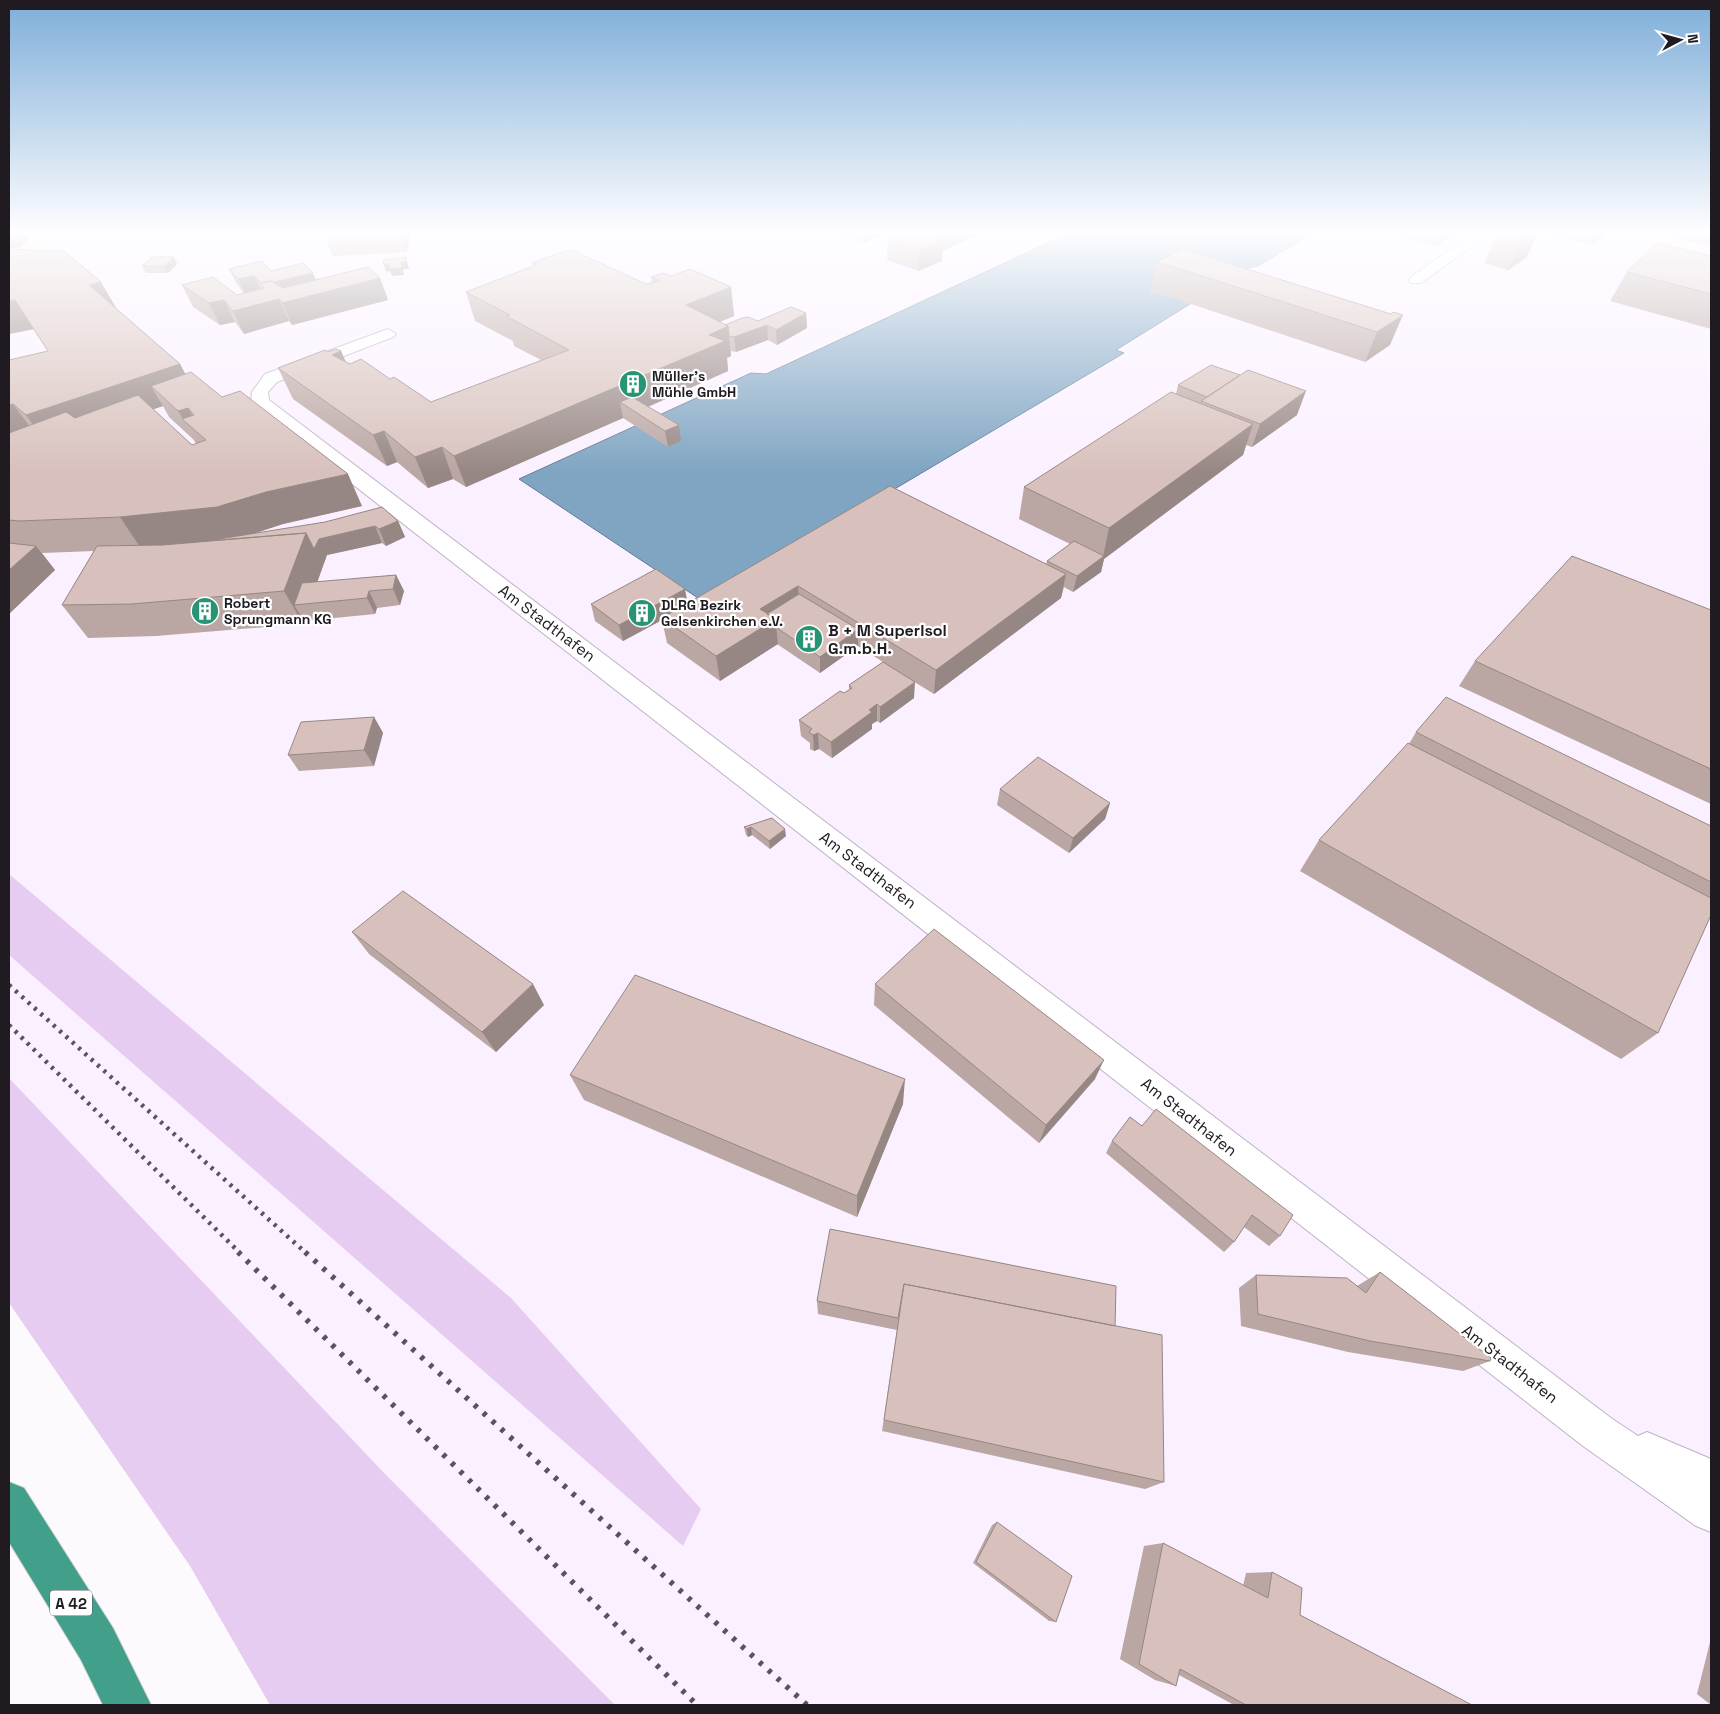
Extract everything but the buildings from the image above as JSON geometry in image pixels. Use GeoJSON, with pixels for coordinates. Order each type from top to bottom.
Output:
{"type":"FeatureCollection","features":[{"type":"Feature","properties":{"kind":"highway","name":"A 42"},"geometry":{"type":"LineString","coordinates":[[9,1503],[97,1644],[128,1705]]}},
{"type":"Feature","properties":{"kind":"street","name":"Am Stadthafen"},"geometry":{"type":"LineString","coordinates":[[388,334],[288,370],[271,378],[260,392],[260,401],[270,412],[1597,1432],[1711,1511]]}},
{"type":"Feature","properties":{"kind":"street","name":"Am Stadthafen"},"geometry":{"type":"LineString","coordinates":[[1597,1432],[1711,1480]]}},
{"type":"Feature","properties":{"kind":"shaded area"},"geometry":{"type":"Polygon","coordinates":[[[9,313],[1711,313],[1711,1705],[615,1705],[387,1476],[9,1078],[9,955],[203,1124],[9,875],[9,313]]]}},
{"type":"Feature","properties":{"kind":"shaded area"},"geometry":{"type":"Polygon","coordinates":[[[9,874],[511,1298],[701,1509],[683,1546],[9,955],[9,874]]]}},
{"type":"Feature","properties":{"kind":"shaded area"},"geometry":{"type":"Polygon","coordinates":[[[9,1078],[387,1476],[615,1705],[270,1705],[190,1566],[9,1303],[9,1078]]]}},
{"type":"Feature","properties":{"kind":"water"},"geometry":{"type":"Polygon","coordinates":[[[897,313],[1176,313],[1116,350],[1124,353],[704,602],[519,479],[751,373],[766,374],[897,313]]]}},
{"type":"Feature","properties":{"kind":"railway"},"geometry":{"type":"LineString","coordinates":[[9,985],[306,1253]]}},
{"type":"Feature","properties":{"kind":"railway"},"geometry":{"type":"LineString","coordinates":[[9,1025],[240,1253]]}},
{"type":"Feature","properties":{"kind":"railway"},"geometry":{"type":"LineString","coordinates":[[238,1252],[697,1705]]}},
{"type":"Feature","properties":{"kind":"railway"},"geometry":{"type":"LineString","coordinates":[[305,1252],[807,1705]]}},
{"type":"Feature","properties":{"kind":"place","name":"Müller's Mühle GmbH"},"geometry":{"type":"Point","coordinates":[633,384]}},
{"type":"Feature","properties":{"kind":"place","name":"Robert Sprungmann KG"},"geometry":{"type":"Point","coordinates":[205,611]}},
{"type":"Feature","properties":{"kind":"place","name":"DLRG Bezirk Gelsenkirchen e.V."},"geometry":{"type":"Point","coordinates":[642,613]}},
{"type":"Feature","properties":{"kind":"place","name":"B + M SuperIsol G.m.b.H."},"geometry":{"type":"Point","coordinates":[809,639]}}]}
